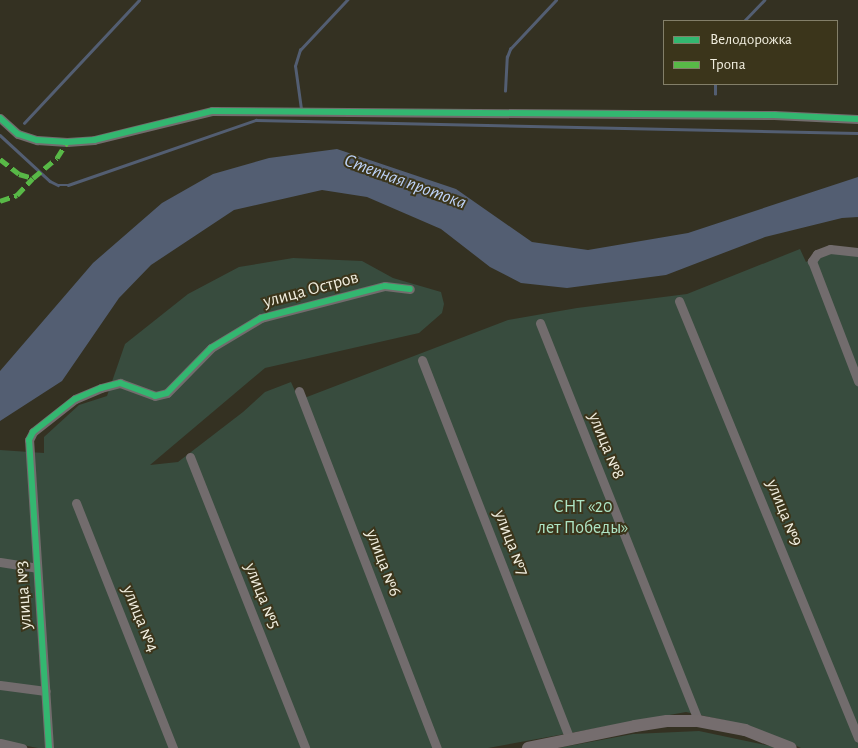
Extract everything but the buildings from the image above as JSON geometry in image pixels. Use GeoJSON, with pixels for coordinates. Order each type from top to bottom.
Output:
{"type":"FeatureCollection","features":[{"type":"Feature","properties":{"kind":"street"},"geometry":{"type":"LineString","coordinates":[[0,118],[18,134],[37,140],[67,142],[94,140],[212,111],[774,115],[858,119]]}},
{"type":"Feature","properties":{"kind":"street"},"geometry":{"type":"LineString","coordinates":[[858,252],[830,249],[817,254],[812,261],[858,381]]}},
{"type":"Feature","properties":{"kind":"street","name":"улица Остров"},"geometry":{"type":"LineString","coordinates":[[28,440],[33,432],[75,399],[101,388],[120,383],[155,396],[166,393],[211,348],[261,318],[384,286],[410,289]]}},
{"type":"Feature","properties":{"kind":"street","name":"улица №9"},"geometry":{"type":"LineString","coordinates":[[679,301],[858,738]]}},
{"type":"Feature","properties":{"kind":"street","name":"улица №8"},"geometry":{"type":"LineString","coordinates":[[540,322],[698,721]]}},
{"type":"Feature","properties":{"kind":"street","name":"улица №7"},"geometry":{"type":"LineString","coordinates":[[422,360],[570,739]]}},
{"type":"Feature","properties":{"kind":"street","name":"улица №6"},"geometry":{"type":"LineString","coordinates":[[299,391],[437,748]]}},
{"type":"Feature","properties":{"kind":"street","name":"улица №3"},"geometry":{"type":"LineString","coordinates":[[28,440],[49,748]]}},
{"type":"Feature","properties":{"kind":"street","name":"улица №5"},"geometry":{"type":"LineString","coordinates":[[190,457],[305,748]]}},
{"type":"Feature","properties":{"kind":"street","name":"улица №4"},"geometry":{"type":"LineString","coordinates":[[76,503],[174,748]]}},
{"type":"Feature","properties":{"kind":"street"},"geometry":{"type":"LineString","coordinates":[[0,562],[37,568]]}},
{"type":"Feature","properties":{"kind":"street"},"geometry":{"type":"LineString","coordinates":[[0,685],[46,691]]}},
{"type":"Feature","properties":{"kind":"street"},"geometry":{"type":"LineString","coordinates":[[528,748],[667,722],[698,721],[745,730],[792,748]]}},
{"type":"Feature","properties":{"kind":"street"},"geometry":{"type":"LineString","coordinates":[[0,743],[22,748]]}},
{"type":"Feature","properties":{"kind":"green space","name":"СНТ «20 лет Победы»"},"geometry":{"type":"Polygon","coordinates":[[[800,249],[806,262],[817,256],[858,250],[858,748],[801,748],[775,736],[728,721],[686,712],[488,748],[38,748],[0,741],[0,450],[44,453],[44,437],[79,405],[107,396],[125,344],[188,294],[239,267],[293,258],[362,261],[393,278],[441,292],[444,304],[442,313],[419,333],[265,368],[150,465],[178,462],[243,412],[265,392],[291,382],[299,400],[508,320],[577,308],[687,294],[800,249]]]}},
{"type":"Feature","properties":{"kind":"green space"},"geometry":{"type":"Polygon","coordinates":[[[699,731],[780,748],[558,748],[633,734],[699,731]]]}},
{"type":"Feature","properties":{"kind":"water","name":"Степная протока"},"geometry":{"type":"Polygon","coordinates":[[[337,149],[456,189],[532,242],[588,250],[688,233],[858,177],[858,217],[842,218],[765,237],[666,275],[567,288],[521,283],[490,267],[441,229],[367,197],[322,190],[234,210],[151,265],[119,298],[62,381],[0,421],[0,371],[93,263],[162,203],[213,174],[269,158],[337,149]]]}},
{"type":"Feature","properties":{"kind":"waterway"},"geometry":{"type":"LineString","coordinates":[[24,123],[139,0]]}},
{"type":"Feature","properties":{"kind":"waterway"},"geometry":{"type":"LineString","coordinates":[[301,109],[295,66],[300,50],[347,0]]}},
{"type":"Feature","properties":{"kind":"waterway"},"geometry":{"type":"LineString","coordinates":[[505,91],[507,57],[510,49],[556,0]]}},
{"type":"Feature","properties":{"kind":"waterway"},"geometry":{"type":"LineString","coordinates":[[745,20],[764,0]]}},
{"type":"Feature","properties":{"kind":"waterway"},"geometry":{"type":"LineString","coordinates":[[715,85],[715,94]]}},
{"type":"Feature","properties":{"kind":"waterway"},"geometry":{"type":"LineString","coordinates":[[0,135],[50,181],[58,185],[68,185],[256,120],[858,133]]}},
{"type":"Feature","properties":{"kind":"marked path"},"geometry":{"type":"LineString","coordinates":[[0,159],[19,174],[33,178],[57,158],[67,142]]}},
{"type":"Feature","properties":{"kind":"marked path"},"geometry":{"type":"LineString","coordinates":[[0,201],[17,195],[33,178]]}},
{"type":"Feature","properties":{"kind":"cycle path"},"geometry":{"type":"LineString","coordinates":[[0,118],[18,134],[37,140],[67,142],[94,140],[212,111],[774,115],[858,119]]}},
{"type":"Feature","properties":{"kind":"cycle path"},"geometry":{"type":"LineString","coordinates":[[49,748],[29,440],[33,432],[75,399],[101,388],[120,383],[155,396],[167,393],[211,348],[261,318],[385,286],[410,289]]}}]}
